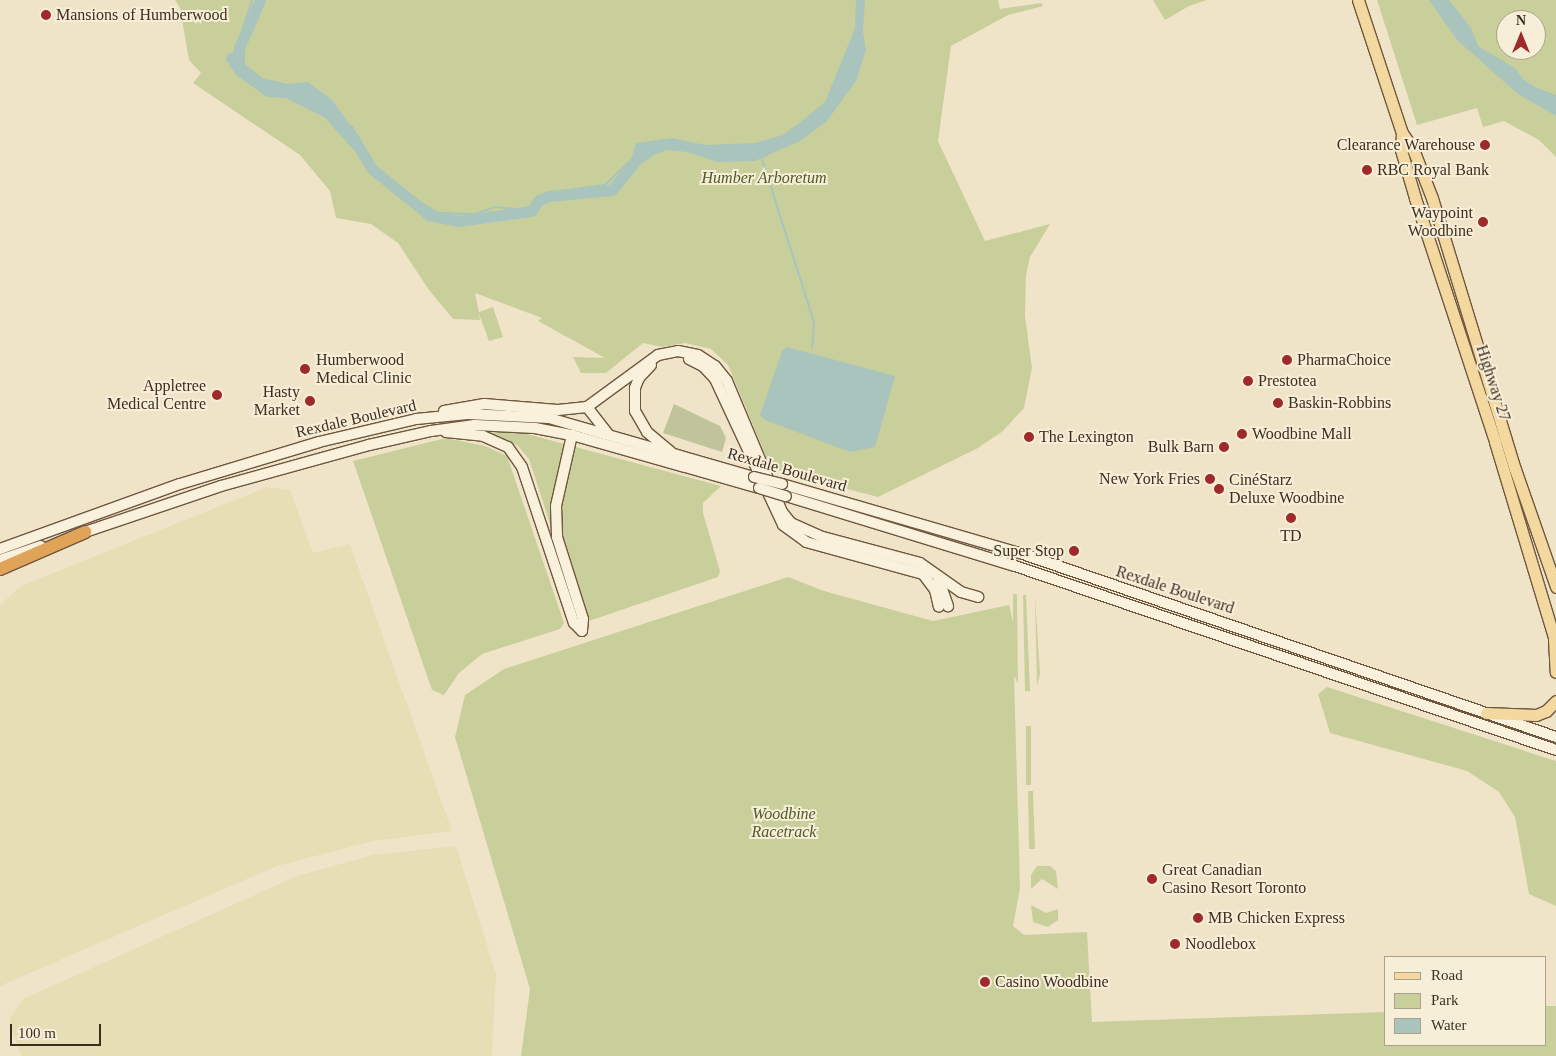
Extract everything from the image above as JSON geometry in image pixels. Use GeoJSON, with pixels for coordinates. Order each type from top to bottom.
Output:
{"type":"FeatureCollection","features":[{"type":"Feature","properties":{"kind":"highway"},"geometry":{"type":"LineString","coordinates":[[0,569],[85,532]]}},
{"type":"Feature","properties":{"kind":"main road","name":"Highway 27"},"geometry":{"type":"LineString","coordinates":[[1358,0],[1402,133],[1413,149],[1432,198],[1515,469],[1556,587]]}},
{"type":"Feature","properties":{"kind":"main road","name":"Highway 27"},"geometry":{"type":"LineString","coordinates":[[1402,133],[1401,150],[1420,216],[1489,424],[1555,641],[1556,672]]}},
{"type":"Feature","properties":{"kind":"main road"},"geometry":{"type":"LineString","coordinates":[[416,419],[484,404],[558,410],[587,407],[658,355],[678,351],[698,355],[715,366],[727,381],[782,512],[791,523],[823,537],[920,563],[961,592],[978,597]]}},
{"type":"Feature","properties":{"kind":"main road"},"geometry":{"type":"LineString","coordinates":[[672,453],[640,423],[635,411],[634,393],[639,378],[647,368],[662,359],[681,357],[703,366],[715,380],[783,525],[806,542],[923,574],[935,590],[944,607],[938,576]]}},
{"type":"Feature","properties":{"kind":"main road"},"geometry":{"type":"LineString","coordinates":[[587,407],[608,435]]}},
{"type":"Feature","properties":{"kind":"main road","name":"Rexdale Boulevard"},"geometry":{"type":"LineString","coordinates":[[0,549],[189,481],[319,442],[416,419],[513,414],[549,418],[928,525],[1229,622],[1556,737]]}},
{"type":"Feature","properties":{"kind":"main road","name":"Rexdale Boulevard"},"geometry":{"type":"LineString","coordinates":[[0,560],[221,486],[431,430],[497,425],[572,435],[924,537],[1347,677],[1556,750]]}},
{"type":"Feature","properties":{"kind":"main road"},"geometry":{"type":"LineString","coordinates":[[431,430],[483,436],[508,447],[522,467],[574,623],[582,631],[583,619],[557,537],[556,506],[572,435]]}},
{"type":"Feature","properties":{"kind":"main road"},"geometry":{"type":"LineString","coordinates":[[924,537],[928,525]]}},
{"type":"Feature","properties":{"kind":"main road"},"geometry":{"type":"LineString","coordinates":[[1486,713],[1536,715],[1546,711],[1556,700]]}},
{"type":"Feature","properties":{"kind":"shaded area"},"geometry":{"type":"Polygon","coordinates":[[[267,487],[290,490],[313,553],[350,544],[452,831],[373,841],[277,866],[0,986],[0,605],[21,586],[267,487]]]}},
{"type":"Feature","properties":{"kind":"shaded area"},"geometry":{"type":"Polygon","coordinates":[[[456,846],[496,974],[492,1056],[21,1056],[9,1020],[23,999],[297,876],[373,855],[456,846]]]}},
{"type":"Feature","properties":{"kind":"green space","name":"Humber Arboretum"},"geometry":{"type":"Polygon","coordinates":[[[175,0],[998,0],[1000,9],[1041,3],[1043,6],[1008,15],[951,46],[938,141],[985,241],[1050,224],[1030,257],[1026,275],[1025,316],[1032,368],[1024,408],[1003,431],[978,448],[878,497],[771,469],[728,365],[711,349],[685,343],[662,347],[643,343],[606,373],[581,373],[573,357],[605,358],[538,321],[542,318],[475,293],[479,312],[493,307],[503,337],[489,341],[479,314],[480,320],[453,319],[429,290],[398,243],[371,224],[336,218],[330,191],[300,155],[193,83],[201,73],[189,60],[180,8],[175,0]]]}},
{"type":"Feature","properties":{"kind":"green space"},"geometry":{"type":"Polygon","coordinates":[[[1153,0],[1207,0],[1189,6],[1165,20],[1153,0]]]}},
{"type":"Feature","properties":{"kind":"green space"},"geometry":{"type":"Polygon","coordinates":[[[1377,0],[1556,0],[1556,157],[1539,140],[1504,121],[1483,127],[1477,108],[1417,125],[1377,0]]]}},
{"type":"Feature","properties":{"kind":"green space"},"geometry":{"type":"Polygon","coordinates":[[[674,404],[720,426],[726,438],[722,452],[663,433],[674,404]]]}},
{"type":"Feature","properties":{"kind":"green space"},"geometry":{"type":"Polygon","coordinates":[[[516,431],[721,486],[703,503],[703,513],[720,571],[718,577],[589,621],[581,619],[529,459],[517,445],[481,433],[516,431]]]}},
{"type":"Feature","properties":{"kind":"green space"},"geometry":{"type":"Polygon","coordinates":[[[446,438],[485,446],[507,456],[564,623],[560,629],[482,654],[459,673],[444,695],[432,690],[353,461],[446,438]]]}},
{"type":"Feature","properties":{"kind":"green space","name":"Woodbine Racetrack"},"geometry":{"type":"Polygon","coordinates":[[[788,577],[824,591],[933,621],[1009,605],[1013,622],[1013,594],[1017,594],[1018,684],[1014,675],[1020,888],[1013,926],[1024,935],[1087,932],[1092,1022],[1384,1012],[1384,1046],[1546,1046],[1546,1006],[1556,1006],[1556,1056],[521,1056],[530,989],[455,737],[465,695],[504,669],[788,577]]]}},
{"type":"Feature","properties":{"kind":"green space"},"geometry":{"type":"Polygon","coordinates":[[[1023,595],[1026,595],[1030,691],[1025,691],[1023,595]]]}},
{"type":"Feature","properties":{"kind":"green space"},"geometry":{"type":"Polygon","coordinates":[[[1035,596],[1040,674],[1037,685],[1035,596]]]}},
{"type":"Feature","properties":{"kind":"green space"},"geometry":{"type":"Polygon","coordinates":[[[1327,687],[1556,761],[1556,906],[1529,894],[1515,817],[1499,792],[1467,771],[1330,733],[1318,694],[1327,687]]]}},
{"type":"Feature","properties":{"kind":"green space"},"geometry":{"type":"Polygon","coordinates":[[[1026,726],[1031,726],[1031,785],[1026,785],[1026,726]]]}},
{"type":"Feature","properties":{"kind":"green space"},"geometry":{"type":"Polygon","coordinates":[[[1028,791],[1033,791],[1035,849],[1029,849],[1028,791]]]}},
{"type":"Feature","properties":{"kind":"green space"},"geometry":{"type":"Polygon","coordinates":[[[1037,866],[1050,866],[1056,871],[1058,889],[1042,879],[1031,889],[1031,875],[1037,866]]]}},
{"type":"Feature","properties":{"kind":"green space"},"geometry":{"type":"Polygon","coordinates":[[[1031,905],[1046,913],[1058,909],[1058,920],[1048,927],[1033,922],[1031,905]]]}},
{"type":"Feature","properties":{"kind":"water"},"geometry":{"type":"Polygon","coordinates":[[[856,0],[865,0],[863,32],[866,50],[856,81],[827,121],[800,141],[755,161],[718,162],[687,152],[668,150],[636,161],[631,160],[636,143],[672,138],[705,145],[755,143],[783,135],[825,102],[855,28],[856,0]]]}},
{"type":"Feature","properties":{"kind":"water"},"geometry":{"type":"Polygon","coordinates":[[[1429,0],[1449,0],[1471,28],[1478,46],[1496,57],[1496,60],[1501,60],[1516,69],[1523,79],[1537,88],[1556,95],[1556,116],[1518,94],[1457,40],[1429,0]]]}},
{"type":"Feature","properties":{"kind":"water"},"geometry":{"type":"Polygon","coordinates":[[[236,50],[240,60],[262,78],[288,84],[308,82],[332,100],[353,129],[361,158],[324,117],[286,98],[267,97],[236,75],[226,60],[227,55],[236,50]]]}},
{"type":"Feature","properties":{"kind":"water"},"geometry":{"type":"Polygon","coordinates":[[[787,347],[895,376],[875,447],[850,452],[765,420],[760,415],[782,351],[787,347]]]}},
{"type":"Feature","properties":{"kind":"waterway"},"geometry":{"type":"LineString","coordinates":[[236,50],[252,0]]}},
{"type":"Feature","properties":{"kind":"waterway"},"geometry":{"type":"LineString","coordinates":[[239,66],[239,48],[260,0]]}},
{"type":"Feature","properties":{"kind":"waterway"},"geometry":{"type":"LineString","coordinates":[[348,129],[372,169],[429,215],[458,221],[531,211],[539,200],[549,196],[612,190],[637,159],[648,152]]}},
{"type":"Feature","properties":{"kind":"waterway"},"geometry":{"type":"LineString","coordinates":[[761,156],[814,322],[812,348]]}},
{"type":"Feature","properties":{"kind":"waterway"},"geometry":{"type":"LineString","coordinates":[[361,158],[393,185],[438,213],[475,214],[495,207],[524,210],[554,192],[605,185],[631,160]]}},
{"type":"Feature","properties":{"kind":"place","name":"Mansions of Humberwood"},"geometry":{"type":"Point","coordinates":[46,15]}},
{"type":"Feature","properties":{"kind":"place","name":"Clearance Warehouse"},"geometry":{"type":"Point","coordinates":[1485,145]}},
{"type":"Feature","properties":{"kind":"place","name":"RBC Royal Bank"},"geometry":{"type":"Point","coordinates":[1367,170]}},
{"type":"Feature","properties":{"kind":"place","name":"Waypoint Woodbine"},"geometry":{"type":"Point","coordinates":[1483,222]}},
{"type":"Feature","properties":{"kind":"place","name":"PharmaChoice"},"geometry":{"type":"Point","coordinates":[1287,360]}},
{"type":"Feature","properties":{"kind":"place","name":"Humberwood Medical Clinic"},"geometry":{"type":"Point","coordinates":[305,369]}},
{"type":"Feature","properties":{"kind":"place","name":"Prestotea"},"geometry":{"type":"Point","coordinates":[1248,381]}},
{"type":"Feature","properties":{"kind":"place","name":"Appletree Medical Centre"},"geometry":{"type":"Point","coordinates":[217,395]}},
{"type":"Feature","properties":{"kind":"place","name":"Hasty Market"},"geometry":{"type":"Point","coordinates":[310,401]}},
{"type":"Feature","properties":{"kind":"place","name":"Baskin-Robbins"},"geometry":{"type":"Point","coordinates":[1278,403]}},
{"type":"Feature","properties":{"kind":"place","name":"Woodbine Mall"},"geometry":{"type":"Point","coordinates":[1242,434]}},
{"type":"Feature","properties":{"kind":"place","name":"The Lexington"},"geometry":{"type":"Point","coordinates":[1029,437]}},
{"type":"Feature","properties":{"kind":"place","name":"Bulk Barn"},"geometry":{"type":"Point","coordinates":[1224,447]}},
{"type":"Feature","properties":{"kind":"place","name":"New York Fries"},"geometry":{"type":"Point","coordinates":[1210,479]}},
{"type":"Feature","properties":{"kind":"place","name":"CinéStarz Deluxe Woodbine"},"geometry":{"type":"Point","coordinates":[1219,489]}},
{"type":"Feature","properties":{"kind":"place","name":"TD"},"geometry":{"type":"Point","coordinates":[1291,518]}},
{"type":"Feature","properties":{"kind":"place","name":"Super Stop"},"geometry":{"type":"Point","coordinates":[1074,551]}},
{"type":"Feature","properties":{"kind":"place","name":"Great Canadian Casino Resort Toronto"},"geometry":{"type":"Point","coordinates":[1152,879]}},
{"type":"Feature","properties":{"kind":"place","name":"MB Chicken Express"},"geometry":{"type":"Point","coordinates":[1198,918]}},
{"type":"Feature","properties":{"kind":"place","name":"Noodlebox"},"geometry":{"type":"Point","coordinates":[1175,944]}},
{"type":"Feature","properties":{"kind":"place","name":"Casino Woodbine"},"geometry":{"type":"Point","coordinates":[985,982]}}]}
